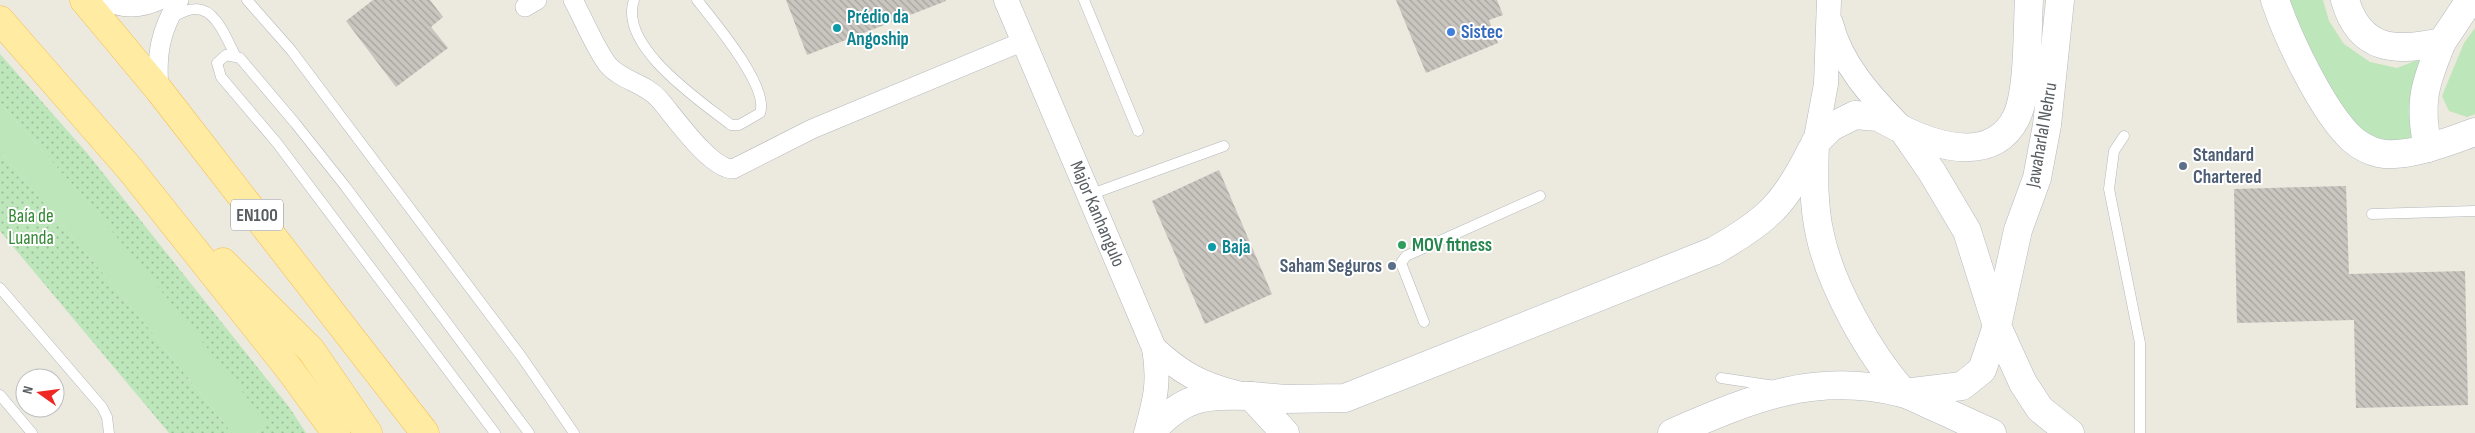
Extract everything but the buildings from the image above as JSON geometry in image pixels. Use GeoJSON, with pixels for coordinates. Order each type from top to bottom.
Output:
{"type":"FeatureCollection","features":[{"type":"Feature","properties":{"kind":"main road","name":"EN100"},"geometry":{"type":"LineString","coordinates":[[84,0],[159,90],[425,433]]}},
{"type":"Feature","properties":{"kind":"main road","name":"Jawaharlal Nehru"},"geometry":{"type":"LineString","coordinates":[[1815,143],[1831,127],[1855,115],[1878,117],[1923,139],[1970,148],[1991,143],[2006,132],[2019,108],[2024,80],[2029,0]]}},
{"type":"Feature","properties":{"kind":"main road","name":"Jawaharlal Nehru"},"geometry":{"type":"LineString","coordinates":[[1904,393],[1962,386],[1982,370],[1997,326],[2018,230],[2037,178],[2047,125],[2060,0]]}},
{"type":"Feature","properties":{"kind":"main road"},"geometry":{"type":"LineString","coordinates":[[2275,0],[2299,56],[2337,122],[2353,141],[2380,153],[2401,153],[2428,148],[2475,132]]}},
{"type":"Feature","properties":{"kind":"main road"},"geometry":{"type":"LineString","coordinates":[[2344,0],[2349,16],[2362,32],[2381,44],[2397,49],[2442,42]]}},
{"type":"Feature","properties":{"kind":"main road"},"geometry":{"type":"LineString","coordinates":[[2428,148],[2423,107],[2426,82],[2442,42],[2470,0]]}},
{"type":"Feature","properties":{"kind":"main road"},"geometry":{"type":"LineString","coordinates":[[0,20],[130,169],[290,370],[336,433]]}},
{"type":"Feature","properties":{"kind":"main road"},"geometry":{"type":"LineString","coordinates":[[1903,130],[1932,172],[1967,231],[1997,326],[2023,384],[2040,409],[2070,433]]}},
{"type":"Feature","properties":{"kind":"main road"},"geometry":{"type":"LineString","coordinates":[[1815,143],[1814,190],[1820,235],[1834,276],[1866,341],[1885,371],[1904,393]]}},
{"type":"Feature","properties":{"kind":"main road"},"geometry":{"type":"LineString","coordinates":[[1150,433],[1164,417],[1188,401],[1216,395],[1251,396],[1285,400],[1345,398],[1714,251],[1748,232],[1779,206],[1800,175],[1815,143]]}},
{"type":"Feature","properties":{"kind":"main road"},"geometry":{"type":"LineString","coordinates":[[130,169],[311,350],[368,433]]}},
{"type":"Feature","properties":{"kind":"main road"},"geometry":{"type":"LineString","coordinates":[[1672,433],[1747,401],[1823,384],[1854,385],[1904,393],[1992,433]]}},
{"type":"Feature","properties":{"kind":"main road"},"geometry":{"type":"LineString","coordinates":[[1251,396],[1286,433]]}},
{"type":"Feature","properties":{"kind":"main road"},"geometry":{"type":"LineString","coordinates":[[1710,433],[1752,416],[1797,404],[1835,398],[1902,412],[1951,433]]}},
{"type":"Feature","properties":{"kind":"street"},"geometry":{"type":"LineString","coordinates":[[104,0],[111,4],[146,6],[160,0]]}},
{"type":"Feature","properties":{"kind":"street"},"geometry":{"type":"LineString","coordinates":[[159,90],[157,62],[161,37],[168,18],[179,0]]}},
{"type":"Feature","properties":{"kind":"street"},"geometry":{"type":"LineString","coordinates":[[574,0],[608,64],[621,76],[654,93],[710,158],[727,169],[733,169],[812,129],[1024,41]]}},
{"type":"Feature","properties":{"kind":"street","name":"Major Kanhangulo"},"geometry":{"type":"LineString","coordinates":[[1006,0],[1154,348],[1158,374],[1155,401],[1146,433]]}},
{"type":"Feature","properties":{"kind":"street"},"geometry":{"type":"LineString","coordinates":[[1828,6],[1838,42],[1857,78],[1872,98],[1903,130]]}},
{"type":"Feature","properties":{"kind":"street"},"geometry":{"type":"LineString","coordinates":[[1815,143],[1826,84],[1828,6]]}},
{"type":"Feature","properties":{"kind":"street"},"geometry":{"type":"LineString","coordinates":[[1154,348],[1174,368],[1197,380],[1251,396]]}},
{"type":"Feature","properties":{"kind":"lane"},"geometry":{"type":"LineString","coordinates":[[247,0],[291,50],[521,356],[574,433]]}},
{"type":"Feature","properties":{"kind":"lane"},"geometry":{"type":"LineString","coordinates":[[634,0],[631,18],[638,38],[655,60],[731,125],[739,125],[760,113],[762,102],[756,86],[731,45],[697,0]]}},
{"type":"Feature","properties":{"kind":"lane"},"geometry":{"type":"LineString","coordinates":[[1084,0],[1138,131]]}},
{"type":"Feature","properties":{"kind":"lane"},"geometry":{"type":"LineString","coordinates":[[168,18],[194,9],[204,10],[220,28],[234,55]]}},
{"type":"Feature","properties":{"kind":"lane"},"geometry":{"type":"LineString","coordinates":[[495,433],[277,143],[220,77],[217,63],[226,55],[234,55],[240,58],[345,186],[529,433]]}},
{"type":"Feature","properties":{"kind":"lane"},"geometry":{"type":"LineString","coordinates":[[2124,136],[2114,151],[2109,189],[2140,343],[2140,433]]}},
{"type":"Feature","properties":{"kind":"lane"},"geometry":{"type":"LineString","coordinates":[[1089,195],[1224,146]]}},
{"type":"Feature","properties":{"kind":"lane"},"geometry":{"type":"LineString","coordinates":[[1424,322],[1402,263],[1406,256],[1540,196]]}},
{"type":"Feature","properties":{"kind":"lane"},"geometry":{"type":"LineString","coordinates":[[2372,214],[2475,211]]}},
{"type":"Feature","properties":{"kind":"lane"},"geometry":{"type":"LineString","coordinates":[[0,288],[102,408],[108,417],[110,433]]}},
{"type":"Feature","properties":{"kind":"lane"},"geometry":{"type":"LineString","coordinates":[[1721,378],[1794,389]]}},
{"type":"Feature","properties":{"kind":"lane"},"geometry":{"type":"LineString","coordinates":[[0,395],[32,433]]}},
{"type":"Feature","properties":{"kind":"green space"},"geometry":{"type":"Polygon","coordinates":[[[2287,0],[2323,0],[2329,21],[2344,44],[2370,62],[2397,68],[2425,57],[2413,139],[2390,144],[2366,135],[2329,90],[2287,0]]]}},
{"type":"Feature","properties":{"kind":"green space"},"geometry":{"type":"Polygon","coordinates":[[[2475,28],[2475,114],[2467,117],[2449,111],[2442,96],[2464,43],[2475,28]]]}},
{"type":"Feature","properties":{"kind":"green space","name":"Baía de Luanda"},"geometry":{"type":"Polygon","coordinates":[[[0,54],[87,153],[289,407],[306,433],[257,433],[267,423],[136,261],[0,103],[0,54]]]}},
{"type":"Feature","properties":{"kind":"green space"},"geometry":{"type":"Polygon","coordinates":[[[0,103],[137,261],[268,423],[257,433],[232,433],[137,314],[0,151],[0,103]]]}},
{"type":"Feature","properties":{"kind":"green space","name":"Baía de Luanda"},"geometry":{"type":"Polygon","coordinates":[[[0,151],[137,314],[232,433],[169,433],[0,231],[0,151]]]}},
{"type":"Feature","properties":{"kind":"place","name":"Prédio da Angoship"},"geometry":{"type":"Point","coordinates":[837,28]}},
{"type":"Feature","properties":{"kind":"place","name":"Sistec"},"geometry":{"type":"Point","coordinates":[1451,32]}},
{"type":"Feature","properties":{"kind":"place","name":"Standard Chartered"},"geometry":{"type":"Point","coordinates":[2183,166]}},
{"type":"Feature","properties":{"kind":"place","name":"MOV fitness"},"geometry":{"type":"Point","coordinates":[1402,245]}},
{"type":"Feature","properties":{"kind":"place","name":"Baja"},"geometry":{"type":"Point","coordinates":[1212,247]}},
{"type":"Feature","properties":{"kind":"place","name":"Saham Seguros"},"geometry":{"type":"Point","coordinates":[1392,266]}}]}
